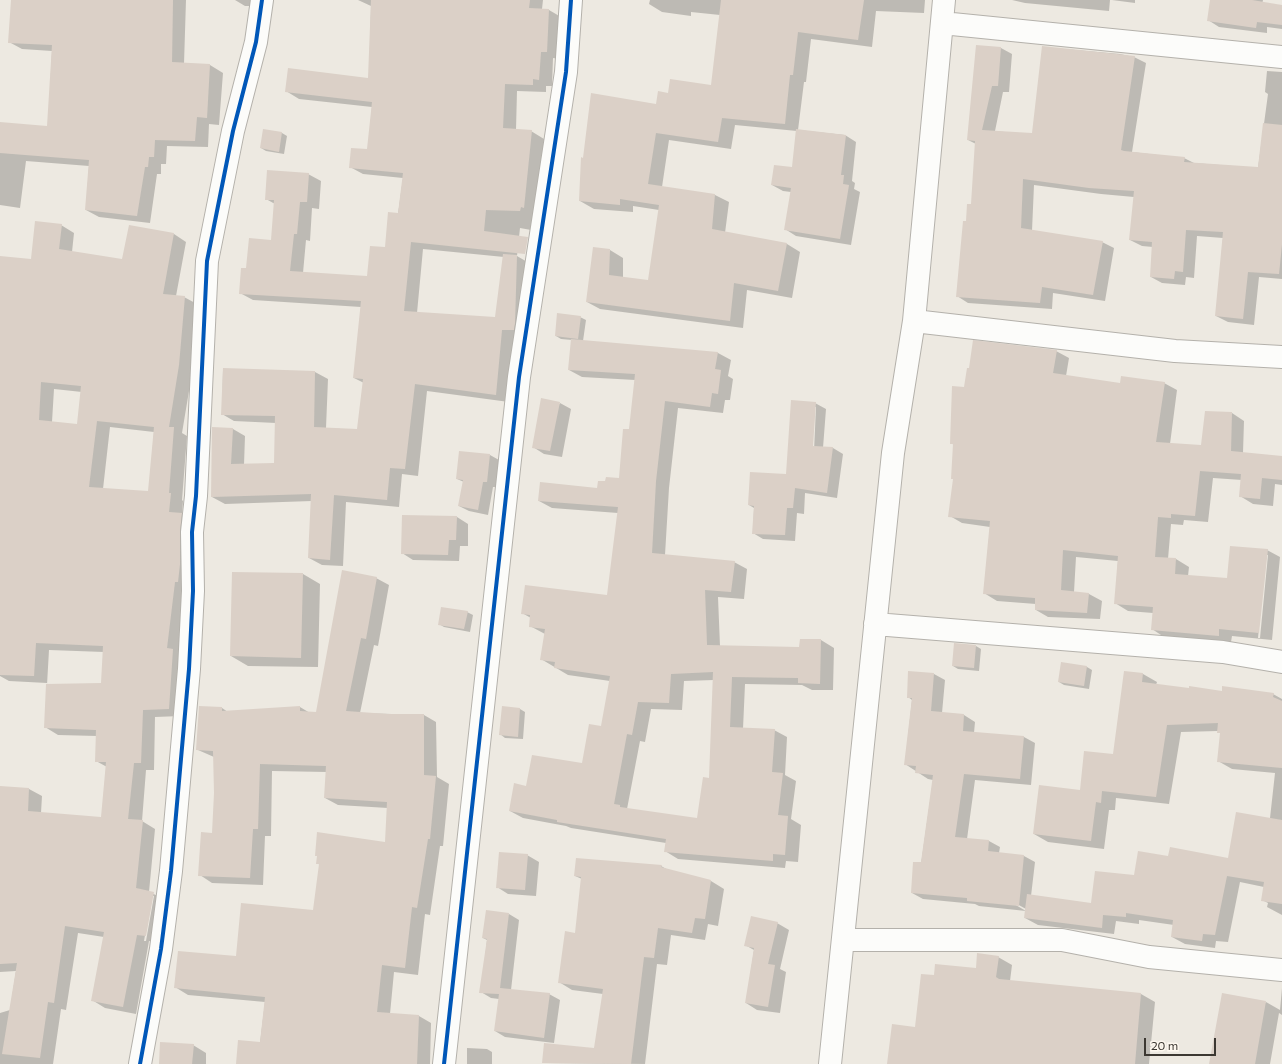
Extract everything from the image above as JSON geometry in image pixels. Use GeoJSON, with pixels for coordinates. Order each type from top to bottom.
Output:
{"type":"FeatureCollection","features":[{"type":"Feature","properties":{"kind":"street"},"geometry":{"type":"LineString","coordinates":[[140,1064],[161,949],[171,871],[189,669],[193,591],[192,532],[196,496],[207,261],[233,131],[256,42],[262,0]]}},
{"type":"Feature","properties":{"kind":"street"},"geometry":{"type":"LineString","coordinates":[[444,1064],[519,377],[566,72],[571,0]]}},
{"type":"Feature","properties":{"kind":"street"},"geometry":{"type":"LineString","coordinates":[[830,1064],[844,940],[893,453],[914,321],[944,0]]}},
{"type":"Feature","properties":{"kind":"street"},"geometry":{"type":"LineString","coordinates":[[942,23],[1282,57]]}},
{"type":"Feature","properties":{"kind":"street"},"geometry":{"type":"LineString","coordinates":[[914,321],[1175,351],[1282,357]]}},
{"type":"Feature","properties":{"kind":"street"},"geometry":{"type":"LineString","coordinates":[[875,624],[1223,652],[1282,662]]}},
{"type":"Feature","properties":{"kind":"street"},"geometry":{"type":"LineString","coordinates":[[844,940],[1062,940],[1149,957],[1282,970]]}},
{"type":"Feature","properties":{"kind":"building"},"geometry":{"type":"Polygon","coordinates":[[[11,0],[173,0],[172,62],[210,64],[207,118],[197,117],[195,141],[155,140],[154,157],[149,157],[148,167],[145,167],[137,216],[85,210],[89,160],[0,153],[0,122],[47,126],[52,45],[8,43],[11,0]]]}},
{"type":"Feature","properties":{"kind":"building"},"geometry":{"type":"Polygon","coordinates":[[[371,0],[530,0],[529,8],[549,9],[547,52],[541,52],[539,80],[533,79],[533,85],[505,84],[503,128],[532,130],[524,208],[521,207],[520,211],[486,210],[484,231],[528,237],[525,254],[411,242],[404,311],[495,317],[503,254],[517,255],[514,330],[502,330],[496,395],[415,384],[405,469],[390,468],[387,500],[334,495],[330,560],[308,558],[311,494],[211,497],[212,427],[233,428],[231,464],[274,463],[275,416],[221,415],[223,368],[315,371],[314,427],[357,429],[363,379],[353,378],[361,301],[239,294],[241,268],[246,268],[249,238],[271,240],[274,200],[265,200],[267,170],[309,173],[307,202],[300,202],[297,234],[294,234],[290,271],[367,276],[370,246],[385,247],[388,212],[398,213],[403,173],[349,168],[351,148],[367,149],[372,102],[285,92],[288,68],[368,78],[371,0]]]}},
{"type":"Feature","properties":{"kind":"building"},"geometry":{"type":"Polygon","coordinates":[[[721,0],[864,0],[858,40],[798,32],[793,75],[790,75],[785,124],[722,118],[718,142],[656,133],[648,184],[715,194],[712,229],[787,243],[778,291],[734,283],[730,321],[586,302],[593,247],[610,249],[609,275],[648,280],[659,205],[620,199],[620,205],[579,201],[581,157],[583,158],[591,93],[656,104],[658,91],[668,93],[670,79],[711,85],[721,0]]]}},
{"type":"Feature","properties":{"kind":"building"},"geometry":{"type":"Polygon","coordinates":[[[1210,0],[1252,0],[1282,5],[1282,25],[1257,22],[1256,28],[1207,21],[1210,0]]]}},
{"type":"Feature","properties":{"kind":"building"},"geometry":{"type":"Polygon","coordinates":[[[976,45],[1001,47],[998,86],[992,86],[982,130],[1032,133],[1042,46],[1135,56],[1121,150],[1124,151],[1185,157],[1184,162],[1258,167],[1263,123],[1282,125],[1282,244],[1279,274],[1248,272],[1243,319],[1215,316],[1223,232],[1186,230],[1183,272],[1175,271],[1174,279],[1150,277],[1152,242],[1129,240],[1134,191],[1089,188],[1023,179],[1021,228],[1103,241],[1093,295],[1042,287],[1040,303],[956,297],[963,221],[966,221],[967,204],[971,204],[975,141],[967,140],[976,45]]]}},
{"type":"Feature","properties":{"kind":"building"},"geometry":{"type":"Polygon","coordinates":[[[263,129],[282,132],[279,152],[260,148],[263,129]]]}},
{"type":"Feature","properties":{"kind":"building"},"geometry":{"type":"Polygon","coordinates":[[[796,129],[846,135],[841,175],[844,175],[843,184],[849,185],[840,239],[784,230],[791,188],[771,185],[774,165],[792,167],[796,129]]]}},
{"type":"Feature","properties":{"kind":"building"},"geometry":{"type":"Polygon","coordinates":[[[35,221],[62,224],[59,249],[122,259],[129,225],[174,233],[163,294],[185,296],[179,365],[169,427],[174,427],[169,512],[182,513],[178,582],[175,582],[167,648],[173,649],[169,709],[143,710],[141,763],[134,763],[128,819],[143,820],[136,888],[154,892],[146,936],[137,935],[123,1007],[91,1001],[104,932],[65,926],[54,1003],[48,1002],[40,1058],[2,1054],[17,963],[0,964],[0,786],[29,788],[28,811],[101,817],[106,762],[95,762],[96,730],[44,728],[46,684],[101,683],[103,646],[36,643],[34,676],[0,675],[0,256],[31,259],[35,221]],[[41,382],[39,420],[77,424],[81,386],[41,382]],[[97,421],[89,487],[148,491],[154,427],[97,421]]]}},
{"type":"Feature","properties":{"kind":"building"},"geometry":{"type":"Polygon","coordinates":[[[557,313],[581,316],[578,339],[555,336],[557,313]]]}},
{"type":"Feature","properties":{"kind":"building"},"geometry":{"type":"Polygon","coordinates":[[[571,339],[718,352],[715,369],[721,370],[718,394],[712,393],[710,407],[665,401],[656,481],[652,553],[735,561],[731,592],[705,590],[707,645],[799,647],[800,639],[821,639],[820,684],[798,683],[798,678],[732,677],[730,727],[775,729],[772,772],[783,773],[778,815],[788,816],[785,855],[773,854],[773,861],[664,852],[666,839],[557,822],[557,820],[509,811],[514,783],[526,786],[532,755],[582,763],[589,724],[601,726],[610,676],[554,668],[555,662],[540,660],[545,629],[529,627],[530,615],[521,614],[525,585],[607,595],[618,507],[538,501],[540,482],[597,488],[598,481],[605,481],[606,477],[619,478],[623,429],[629,429],[635,374],[568,370],[571,339]],[[713,672],[671,674],[669,703],[638,702],[632,735],[627,734],[614,804],[620,805],[620,807],[697,818],[703,777],[709,778],[713,672]]]}},
{"type":"Feature","properties":{"kind":"building"},"geometry":{"type":"Polygon","coordinates":[[[973,340],[1057,350],[1053,373],[1120,383],[1121,376],[1165,382],[1156,442],[1201,445],[1205,411],[1232,412],[1231,451],[1282,456],[1282,480],[1262,478],[1260,499],[1239,497],[1241,474],[1200,471],[1195,516],[1171,514],[1171,518],[1158,517],[1155,557],[1176,558],[1175,574],[1227,578],[1230,546],[1268,549],[1259,633],[1219,629],[1219,636],[1151,630],[1153,607],[1114,604],[1118,556],[1063,550],[1061,590],[1089,593],[1087,613],[1035,610],[1035,598],[983,594],[990,521],[948,517],[953,479],[951,479],[953,444],[950,444],[952,386],[964,387],[967,368],[969,368],[973,340]]]}},
{"type":"Feature","properties":{"kind":"building"},"geometry":{"type":"Polygon","coordinates":[[[541,398],[560,402],[550,451],[532,448],[541,398]]]}},
{"type":"Feature","properties":{"kind":"building"},"geometry":{"type":"Polygon","coordinates":[[[791,400],[816,402],[813,446],[833,447],[827,493],[795,488],[793,508],[787,508],[785,535],[752,534],[754,506],[748,505],[750,472],[786,474],[791,400]]]}},
{"type":"Feature","properties":{"kind":"building"},"geometry":{"type":"Polygon","coordinates":[[[459,451],[490,454],[487,482],[483,482],[478,510],[458,506],[463,480],[456,479],[459,451]]]}},
{"type":"Feature","properties":{"kind":"building"},"geometry":{"type":"Polygon","coordinates":[[[402,515],[457,516],[456,540],[449,540],[448,555],[401,554],[402,515]]]}},
{"type":"Feature","properties":{"kind":"building"},"geometry":{"type":"Polygon","coordinates":[[[342,570],[377,577],[366,639],[361,638],[346,711],[388,714],[424,714],[424,775],[436,776],[430,839],[428,839],[417,908],[412,907],[405,968],[382,965],[377,1012],[419,1015],[417,1064],[236,1064],[238,1040],[260,1042],[265,997],[174,988],[178,951],[236,956],[241,903],[313,910],[319,864],[316,864],[317,856],[315,856],[317,832],[385,842],[387,802],[324,798],[326,766],[260,764],[258,829],[253,829],[250,878],[198,876],[201,832],[212,833],[214,793],[213,751],[196,750],[199,706],[222,707],[222,711],[300,706],[300,711],[316,712],[342,570]]]}},
{"type":"Feature","properties":{"kind":"building"},"geometry":{"type":"Polygon","coordinates":[[[232,572],[303,573],[301,658],[230,656],[232,572]]]}},
{"type":"Feature","properties":{"kind":"building"},"geometry":{"type":"Polygon","coordinates":[[[441,607],[468,611],[464,629],[438,625],[441,607]]]}},
{"type":"Feature","properties":{"kind":"building"},"geometry":{"type":"Polygon","coordinates":[[[954,643],[976,645],[974,668],[952,666],[954,643]]]}},
{"type":"Feature","properties":{"kind":"building"},"geometry":{"type":"Polygon","coordinates":[[[1061,662],[1087,666],[1084,686],[1058,682],[1061,662]]]}},
{"type":"Feature","properties":{"kind":"building"},"geometry":{"type":"Polygon","coordinates":[[[908,671],[934,673],[931,711],[964,714],[963,731],[1024,736],[1020,779],[964,774],[955,837],[989,840],[988,851],[1024,855],[1019,906],[967,901],[967,898],[911,893],[913,862],[921,862],[933,775],[915,773],[916,766],[904,765],[912,698],[907,698],[908,671]]]}},
{"type":"Feature","properties":{"kind":"building"},"geometry":{"type":"Polygon","coordinates":[[[1124,671],[1143,673],[1142,682],[1189,688],[1189,686],[1222,691],[1222,686],[1274,693],[1273,697],[1282,701],[1282,768],[1217,762],[1220,733],[1217,733],[1218,723],[1167,725],[1156,797],[1102,791],[1101,803],[1096,802],[1091,841],[1033,834],[1039,785],[1080,790],[1084,751],[1113,754],[1124,671]]]}},
{"type":"Feature","properties":{"kind":"building"},"geometry":{"type":"Polygon","coordinates":[[[502,706],[520,708],[518,737],[499,735],[502,706]]]}},
{"type":"Feature","properties":{"kind":"building"},"geometry":{"type":"Polygon","coordinates":[[[1236,812],[1282,820],[1282,904],[1261,901],[1264,882],[1227,876],[1215,935],[1203,934],[1202,941],[1171,937],[1173,920],[1126,913],[1126,917],[1103,915],[1102,928],[1024,918],[1027,894],[1091,903],[1095,871],[1134,875],[1138,851],[1168,856],[1170,847],[1228,858],[1236,812]]]}},
{"type":"Feature","properties":{"kind":"building"},"geometry":{"type":"Polygon","coordinates":[[[499,852],[528,854],[525,890],[496,888],[499,852]]]}},
{"type":"Feature","properties":{"kind":"building"},"geometry":{"type":"Polygon","coordinates":[[[576,858],[662,865],[661,867],[711,880],[705,919],[695,918],[692,933],[658,928],[654,958],[644,957],[631,1064],[542,1063],[544,1043],[594,1048],[603,989],[558,983],[565,931],[575,933],[581,877],[574,876],[576,858]]]}},
{"type":"Feature","properties":{"kind":"building"},"geometry":{"type":"Polygon","coordinates":[[[486,910],[509,913],[500,988],[550,993],[544,1038],[494,1031],[499,994],[479,993],[487,939],[482,938],[486,910]]]}},
{"type":"Feature","properties":{"kind":"building"},"geometry":{"type":"Polygon","coordinates":[[[751,916],[778,922],[768,964],[775,965],[768,1007],[745,1003],[754,948],[744,946],[751,916]]]}},
{"type":"Feature","properties":{"kind":"building"},"geometry":{"type":"Polygon","coordinates":[[[977,953],[999,956],[996,977],[999,979],[1141,993],[1135,1064],[887,1064],[892,1024],[915,1027],[921,974],[934,975],[935,964],[976,968],[977,953]]]}},
{"type":"Feature","properties":{"kind":"building"},"geometry":{"type":"Polygon","coordinates":[[[1222,993],[1266,1001],[1255,1064],[1209,1064],[1222,993]]]}},
{"type":"Feature","properties":{"kind":"building"},"geometry":{"type":"Polygon","coordinates":[[[160,1042],[194,1044],[192,1064],[159,1064],[160,1042]]]}},
{"type":"Feature","properties":{"kind":"cycle path"},"geometry":{"type":"LineString","coordinates":[[140,1064],[161,949],[171,871],[189,669],[193,591],[192,532],[196,496],[207,261],[233,131],[256,42],[262,0]]}},
{"type":"Feature","properties":{"kind":"cycle path"},"geometry":{"type":"LineString","coordinates":[[444,1064],[519,377],[566,72],[571,0]]}}]}
